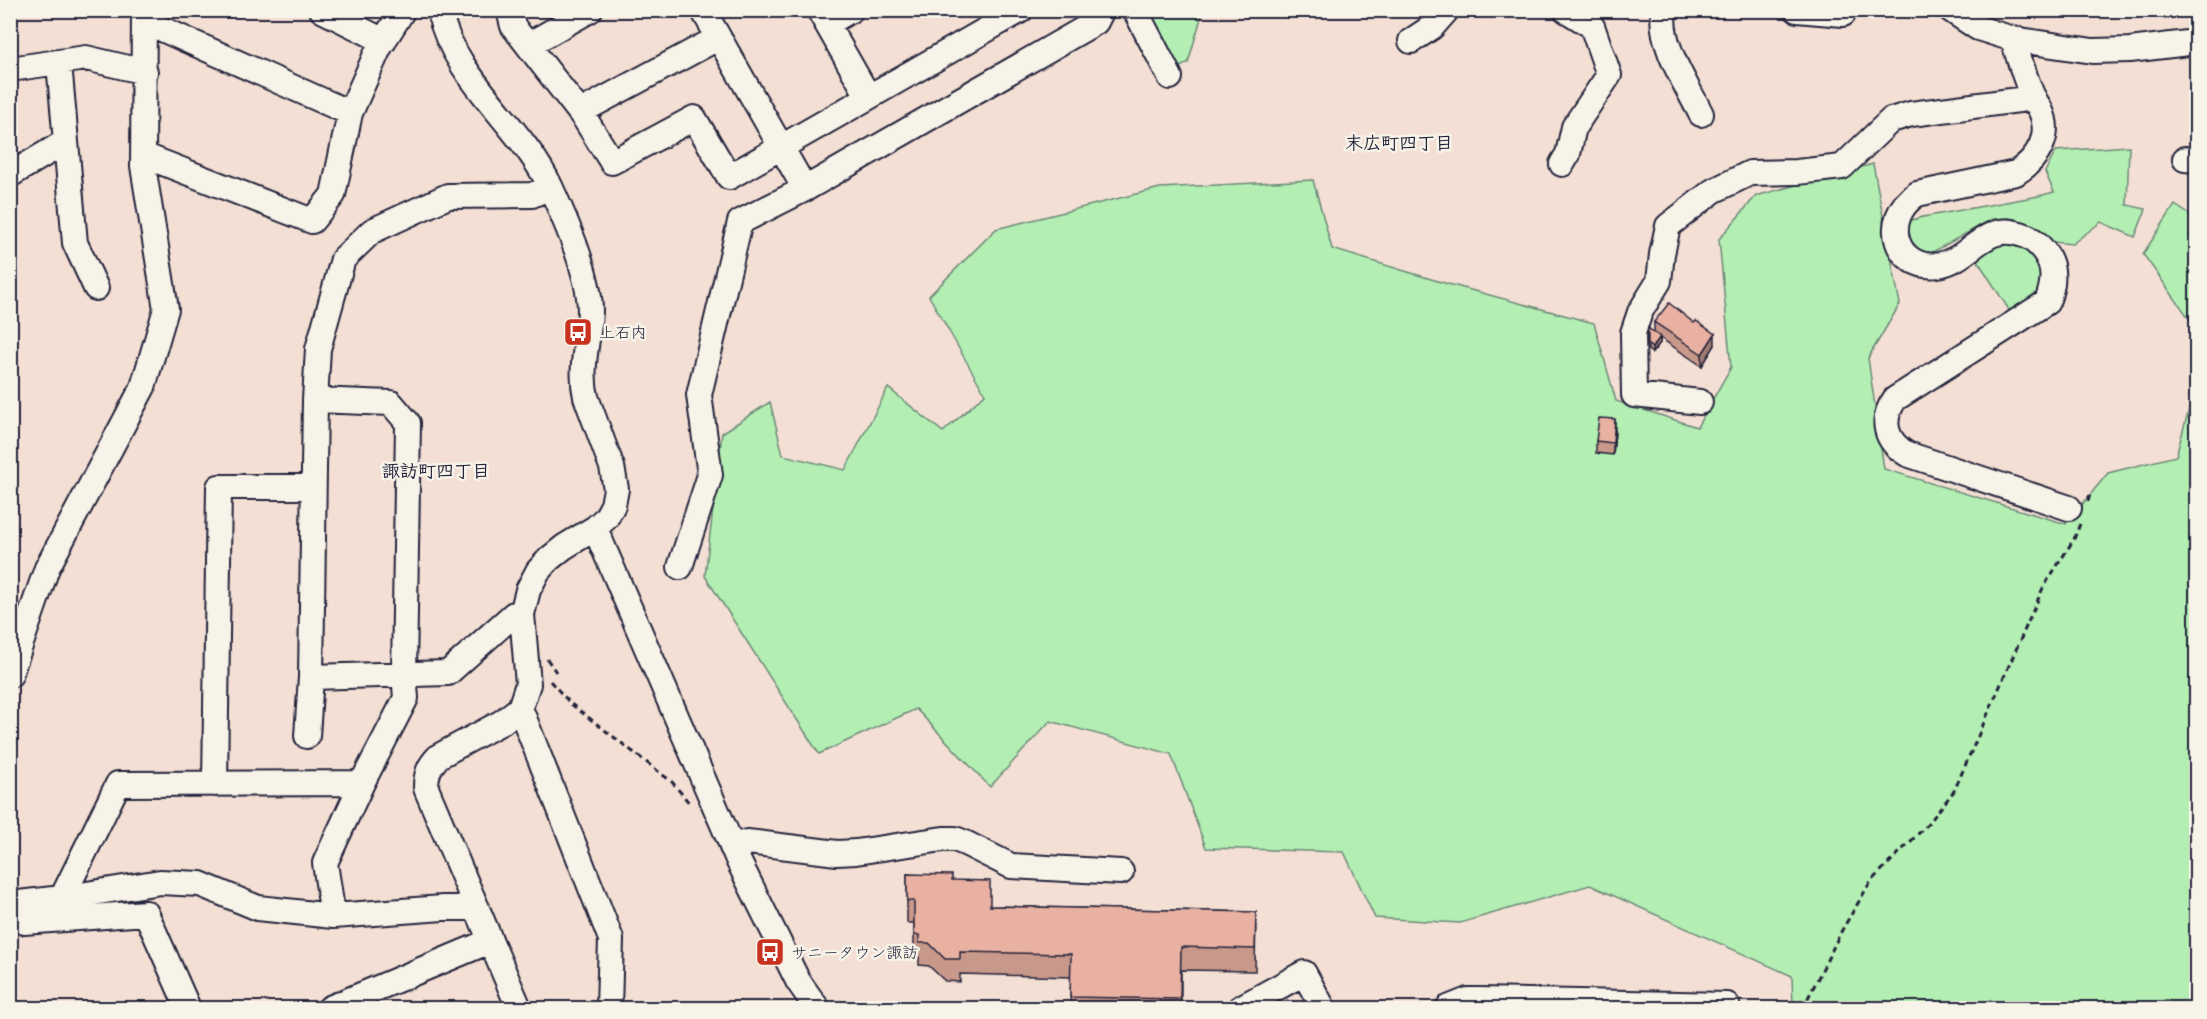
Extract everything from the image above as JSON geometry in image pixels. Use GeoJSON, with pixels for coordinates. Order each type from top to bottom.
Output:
{"type":"FeatureCollection","features":[{"type":"Feature","properties":{"kind":"street"},"geometry":{"type":"LineString","coordinates":[[322,10],[384,40]]}},
{"type":"Feature","properties":{"kind":"street"},"geometry":{"type":"LineString","coordinates":[[143,154],[312,221],[333,195],[350,113],[384,40],[403,10]]}},
{"type":"Feature","properties":{"kind":"street"},"geometry":{"type":"LineString","coordinates":[[439,10],[441,23],[457,55],[523,142],[550,187],[587,283],[590,314],[582,370],[583,385],[585,397],[612,467],[616,489],[613,505],[606,518],[595,528],[564,547],[538,571],[528,590],[522,614],[528,684],[520,708],[502,722],[440,756],[431,764],[426,776],[426,788],[519,1008]]}},
{"type":"Feature","properties":{"kind":"street"},"geometry":{"type":"LineString","coordinates":[[509,10],[513,26],[580,112],[612,162],[694,118],[729,177],[1021,10]]}},
{"type":"Feature","properties":{"kind":"street"},"geometry":{"type":"LineString","coordinates":[[528,45],[590,10]]}},
{"type":"Feature","properties":{"kind":"street"},"geometry":{"type":"LineString","coordinates":[[703,10],[805,189]]}},
{"type":"Feature","properties":{"kind":"street"},"geometry":{"type":"LineString","coordinates":[[851,10],[823,17],[868,96]]}},
{"type":"Feature","properties":{"kind":"street"},"geometry":{"type":"LineString","coordinates":[[1135,10],[1170,77]]}},
{"type":"Feature","properties":{"kind":"street"},"geometry":{"type":"LineString","coordinates":[[1411,41],[1432,27],[1447,10]]}},
{"type":"Feature","properties":{"kind":"street"},"geometry":{"type":"LineString","coordinates":[[1562,164],[1568,154],[1574,127],[1610,75],[1592,26],[1566,10]]}},
{"type":"Feature","properties":{"kind":"street"},"geometry":{"type":"LineString","coordinates":[[1664,10],[1662,22],[1667,45],[1701,114]]}},
{"type":"Feature","properties":{"kind":"street"},"geometry":{"type":"LineString","coordinates":[[1797,10],[1843,14]]}},
{"type":"Feature","properties":{"kind":"street"},"geometry":{"type":"LineString","coordinates":[[1951,10],[1978,28],[2013,39],[2093,51],[2130,50],[2196,42]]}},
{"type":"Feature","properties":{"kind":"street"},"geometry":{"type":"LineString","coordinates":[[680,567],[710,475],[699,395],[740,222],[805,189],[1096,22],[1102,11]]}},
{"type":"Feature","properties":{"kind":"street"},"geometry":{"type":"LineString","coordinates":[[10,675],[46,568],[143,387],[166,309],[143,166],[144,16],[350,113]]}},
{"type":"Feature","properties":{"kind":"street"},"geometry":{"type":"LineString","coordinates":[[580,112],[718,38]]}},
{"type":"Feature","properties":{"kind":"street"},"geometry":{"type":"LineString","coordinates":[[2013,39],[2034,98],[2041,111],[2044,133],[2038,154],[2016,173],[1917,194],[1900,210],[1895,233],[1906,255],[1916,262],[1927,265],[1939,265],[1950,261],[1994,232],[2010,231],[2025,235],[2038,244],[2048,256],[2053,271],[2052,287],[2047,302],[1895,399],[1888,408],[1886,430],[1890,440],[1898,449],[1907,454],[2078,513]]}},
{"type":"Feature","properties":{"kind":"street"},"geometry":{"type":"LineString","coordinates":[[10,69],[86,58],[145,72]]}},
{"type":"Feature","properties":{"kind":"street"},"geometry":{"type":"LineString","coordinates":[[59,63],[75,243],[96,288]]}},
{"type":"Feature","properties":{"kind":"street"},"geometry":{"type":"LineString","coordinates":[[1700,402],[1634,395],[1634,333],[1640,312],[1659,281],[1668,226],[1713,191],[1750,173],[1797,172],[1842,167],[1891,120],[1911,114],[2034,98]]}},
{"type":"Feature","properties":{"kind":"street"},"geometry":{"type":"LineString","coordinates":[[10,175],[65,142]]}},
{"type":"Feature","properties":{"kind":"street"},"geometry":{"type":"LineString","coordinates":[[307,736],[318,349],[343,259],[372,231],[448,196],[532,195],[550,187]]}},
{"type":"Feature","properties":{"kind":"street"},"geometry":{"type":"LineString","coordinates":[[315,400],[391,403],[408,423],[404,674],[406,698],[362,783],[325,862],[333,916]]}},
{"type":"Feature","properties":{"kind":"street"},"geometry":{"type":"LineString","coordinates":[[215,784],[219,487],[313,487]]}},
{"type":"Feature","properties":{"kind":"street"},"geometry":{"type":"LineString","coordinates":[[595,528],[732,847],[798,981],[817,1008]]}},
{"type":"Feature","properties":{"kind":"street"},"geometry":{"type":"LineString","coordinates":[[310,677],[448,673],[514,614],[522,614]]}},
{"type":"Feature","properties":{"kind":"street"},"geometry":{"type":"LineString","coordinates":[[520,708],[611,939],[609,1008]]}},
{"type":"Feature","properties":{"kind":"street"},"geometry":{"type":"LineString","coordinates":[[62,898],[118,784],[362,783]]}},
{"type":"Feature","properties":{"kind":"street"},"geometry":{"type":"LineString","coordinates":[[732,847],[747,842],[837,853],[955,839],[1011,866],[1121,872]]}},
{"type":"Feature","properties":{"kind":"street"},"geometry":{"type":"LineString","coordinates":[[17,913],[62,898],[160,882],[200,884],[258,908],[333,916],[443,908],[477,908]]}},
{"type":"Feature","properties":{"kind":"street"},"geometry":{"type":"LineString","coordinates":[[17,913],[146,913],[188,1008]]}},
{"type":"Feature","properties":{"kind":"street"},"geometry":{"type":"LineString","coordinates":[[330,1008],[490,941]]}},
{"type":"Feature","properties":{"kind":"street"},"geometry":{"type":"LineString","coordinates":[[1240,1008],[1304,973],[1323,1008]]}},
{"type":"Feature","properties":{"kind":"street"},"geometry":{"type":"LineString","coordinates":[[1448,1008],[1468,1000],[1480,1004],[1727,1005],[1727,1008]]}},
{"type":"Feature","properties":{"kind":"path"},"geometry":{"type":"LineString","coordinates":[[1803,1008],[1842,930],[1872,881],[1928,824],[1954,791],[2043,588],[2074,539],[2078,513],[2091,491]]}},
{"type":"Feature","properties":{"kind":"path"},"geometry":{"type":"LineString","coordinates":[[546,657],[556,672]]}},
{"type":"Feature","properties":{"kind":"path"},"geometry":{"type":"LineString","coordinates":[[550,681],[571,704],[672,782],[691,805]]}},
{"type":"Feature","properties":{"kind":"green space"},"geometry":{"type":"Polygon","coordinates":[[[1143,11],[1203,11],[1188,63],[1174,70],[1143,11]]]}},
{"type":"Feature","properties":{"kind":"green space"},"geometry":{"type":"Polygon","coordinates":[[[2129,146],[2127,205],[2146,209],[2135,237],[2101,222],[2072,244],[2053,242],[2041,230],[2026,222],[2009,218],[1992,219],[1931,253],[1920,249],[1910,238],[1908,221],[2054,192],[2045,172],[2056,151],[2129,146]]]}},
{"type":"Feature","properties":{"kind":"green space"},"geometry":{"type":"Polygon","coordinates":[[[1873,164],[1900,304],[1868,358],[1884,469],[2066,524],[2108,473],[2176,456],[2196,384],[2196,1008],[1793,1008],[1792,976],[1590,885],[1460,923],[1375,918],[1344,852],[1206,848],[1171,754],[1050,721],[990,787],[916,709],[819,754],[705,576],[722,433],[770,402],[783,455],[845,470],[888,388],[943,432],[985,394],[929,296],[996,229],[1160,188],[1313,180],[1332,249],[1441,282],[1594,323],[1616,401],[1697,427],[1731,367],[1719,239],[1756,196],[1873,164]]]}},
{"type":"Feature","properties":{"kind":"green space"},"geometry":{"type":"Polygon","coordinates":[[[2175,205],[2196,219],[2196,328],[2143,254],[2175,205]]]}},
{"type":"Feature","properties":{"kind":"green space"},"geometry":{"type":"Polygon","coordinates":[[[2012,244],[2030,252],[2035,257],[2039,263],[2040,278],[2037,297],[2011,313],[1976,258],[2000,245],[2012,244]]]}},
{"type":"Feature","properties":{"kind":"building"},"geometry":{"type":"Polygon","coordinates":[[[1669,303],[1694,323],[1696,321],[1715,334],[1702,354],[1654,322],[1669,303]]]}},
{"type":"Feature","properties":{"kind":"building"},"geometry":{"type":"Polygon","coordinates":[[[1648,328],[1660,337],[1652,348],[1648,344],[1648,328]]]}},
{"type":"Feature","properties":{"kind":"building"},"geometry":{"type":"Polygon","coordinates":[[[1599,418],[1615,419],[1613,443],[1596,441],[1599,418]]]}},
{"type":"Feature","properties":{"kind":"building"},"geometry":{"type":"Polygon","coordinates":[[[907,874],[952,875],[952,880],[990,881],[990,906],[1256,912],[1255,949],[1181,947],[1180,999],[1070,997],[1071,954],[960,952],[960,959],[945,959],[929,943],[919,943],[919,935],[914,935],[914,901],[907,901],[907,874]]]}},
{"type":"Feature","properties":{"kind":"place","name":"上石内"},"geometry":{"type":"Point","coordinates":[578,332]}},
{"type":"Feature","properties":{"kind":"place","name":"サニータウン諏訪"},"geometry":{"type":"Point","coordinates":[770,952]}},
{"type":"Feature","properties":{"kind":"district","name":"末広町四丁目"},"geometry":{"type":"Point","coordinates":[1399,143]}},
{"type":"Feature","properties":{"kind":"district","name":"諏訪町四丁目"},"geometry":{"type":"Point","coordinates":[436,471]}}]}
